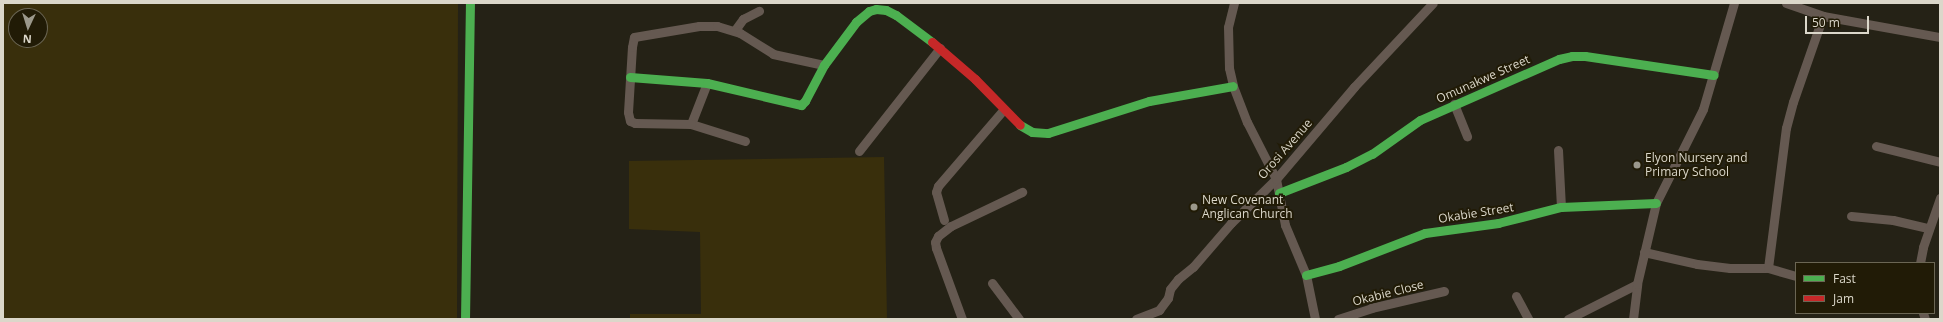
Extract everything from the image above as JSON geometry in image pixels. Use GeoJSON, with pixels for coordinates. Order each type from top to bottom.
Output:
{"type":"FeatureCollection","features":[{"type":"Feature","properties":{"kind":"street"},"geometry":{"type":"LineString","coordinates":[[465,319],[470,3]]}},
{"type":"Feature","properties":{"kind":"street"},"geometry":{"type":"LineString","coordinates":[[1234,3],[1228,27],[1230,68],[1233,86],[1248,122],[1276,179],[1285,225],[1306,275],[1315,319]]}},
{"type":"Feature","properties":{"kind":"street","name":"Orosi Avenue"},"geometry":{"type":"LineString","coordinates":[[1136,319],[1159,310],[1168,298],[1170,289],[1178,280],[1193,267],[1231,224],[1276,179],[1354,87],[1433,3]]}},
{"type":"Feature","properties":{"kind":"street"},"geometry":{"type":"LineString","coordinates":[[1633,319],[1637,284],[1656,203],[1703,110],[1734,3]]}},
{"type":"Feature","properties":{"kind":"street"},"geometry":{"type":"LineString","coordinates":[[1786,3],[1823,16],[1940,37]]}},
{"type":"Feature","properties":{"kind":"street"},"geometry":{"type":"LineString","coordinates":[[630,77],[707,84],[801,105],[805,101],[824,65],[856,22],[869,11],[876,9],[886,10],[896,15],[940,48],[975,79],[1024,129],[1040,134],[1066,128],[1149,101],[1233,86]]}},
{"type":"Feature","properties":{"kind":"street"},"geometry":{"type":"LineString","coordinates":[[735,30],[743,19],[759,11]]}},
{"type":"Feature","properties":{"kind":"street"},"geometry":{"type":"LineString","coordinates":[[1768,268],[1786,128],[1792,102],[1823,16]]}},
{"type":"Feature","properties":{"kind":"street"},"geometry":{"type":"LineString","coordinates":[[745,141],[691,124],[635,123],[630,121],[628,112],[632,41],[636,36],[699,26],[717,26],[735,30],[773,54],[824,65]]}},
{"type":"Feature","properties":{"kind":"street"},"geometry":{"type":"LineString","coordinates":[[860,151],[940,48]]}},
{"type":"Feature","properties":{"kind":"street","name":"Omunakwe Street"},"geometry":{"type":"LineString","coordinates":[[1279,193],[1346,167],[1372,154],[1395,136],[1420,120],[1454,104],[1486,92],[1559,58],[1572,56],[1612,60],[1714,75]]}},
{"type":"Feature","properties":{"kind":"street"},"geometry":{"type":"LineString","coordinates":[[691,124],[707,84]]}},
{"type":"Feature","properties":{"kind":"street"},"geometry":{"type":"LineString","coordinates":[[1454,104],[1467,136]]}},
{"type":"Feature","properties":{"kind":"street"},"geometry":{"type":"LineString","coordinates":[[944,220],[936,192],[938,186],[1004,109]]}},
{"type":"Feature","properties":{"kind":"street"},"geometry":{"type":"LineString","coordinates":[[1876,146],[1940,162]]}},
{"type":"Feature","properties":{"kind":"street"},"geometry":{"type":"LineString","coordinates":[[1558,150],[1561,207]]}},
{"type":"Feature","properties":{"kind":"street"},"geometry":{"type":"LineString","coordinates":[[962,319],[935,242],[938,236],[951,226],[1022,192]]}},
{"type":"Feature","properties":{"kind":"street"},"geometry":{"type":"LineString","coordinates":[[1920,262],[1929,228],[1940,198]]}},
{"type":"Feature","properties":{"kind":"street","name":"Okabie Street"},"geometry":{"type":"LineString","coordinates":[[1306,275],[1339,266],[1425,233],[1504,222],[1561,207],[1656,203]]}},
{"type":"Feature","properties":{"kind":"street"},"geometry":{"type":"LineString","coordinates":[[1851,216],[1893,220],[1929,228]]}},
{"type":"Feature","properties":{"kind":"street"},"geometry":{"type":"LineString","coordinates":[[1644,252],[1697,264],[1730,268],[1768,268],[1795,276]]}},
{"type":"Feature","properties":{"kind":"street"},"geometry":{"type":"LineString","coordinates":[[992,283],[1018,319]]}},
{"type":"Feature","properties":{"kind":"street"},"geometry":{"type":"LineString","coordinates":[[1568,319],[1637,284]]}},
{"type":"Feature","properties":{"kind":"street","name":"Okabie Close"},"geometry":{"type":"LineString","coordinates":[[1338,319],[1371,308],[1444,291]]}},
{"type":"Feature","properties":{"kind":"street"},"geometry":{"type":"LineString","coordinates":[[1516,296],[1528,319]]}},
{"type":"Feature","properties":{"kind":"shaded area"},"geometry":{"type":"Polygon","coordinates":[[[3,3],[458,3],[457,319],[3,319],[3,3]]]}},
{"type":"Feature","properties":{"kind":"shaded area"},"geometry":{"type":"Polygon","coordinates":[[[884,157],[887,319],[630,319],[630,314],[701,314],[700,232],[629,229],[629,161],[884,157]]]}},
{"type":"Feature","properties":{"kind":"traffic: fast"},"geometry":{"type":"LineString","coordinates":[[465,319],[470,3]]}},
{"type":"Feature","properties":{"kind":"traffic: fast"},"geometry":{"type":"LineString","coordinates":[[630,77],[707,83],[801,105],[805,101],[824,65],[856,22],[869,11],[876,9],[886,10],[896,15],[932,42]]}},
{"type":"Feature","properties":{"kind":"traffic: fast"},"geometry":{"type":"LineString","coordinates":[[1279,193],[1346,167],[1372,154],[1420,120],[1559,59],[1572,56],[1585,56],[1714,75]]}},
{"type":"Feature","properties":{"kind":"traffic: fast"},"geometry":{"type":"LineString","coordinates":[[1020,125],[1032,132],[1048,133],[1149,101],[1233,86]]}},
{"type":"Feature","properties":{"kind":"traffic: fast"},"geometry":{"type":"LineString","coordinates":[[1306,275],[1339,266],[1425,233],[1498,223],[1561,207],[1656,203]]}},
{"type":"Feature","properties":{"kind":"traffic: jam"},"geometry":{"type":"LineString","coordinates":[[932,42],[975,79],[1020,125]]}},
{"type":"Feature","properties":{"kind":"place","name":"Elyon Nursery and Primary School"},"geometry":{"type":"Point","coordinates":[1637,165]}},
{"type":"Feature","properties":{"kind":"place","name":"New Covenant Anglican Church"},"geometry":{"type":"Point","coordinates":[1194,207]}}]}
